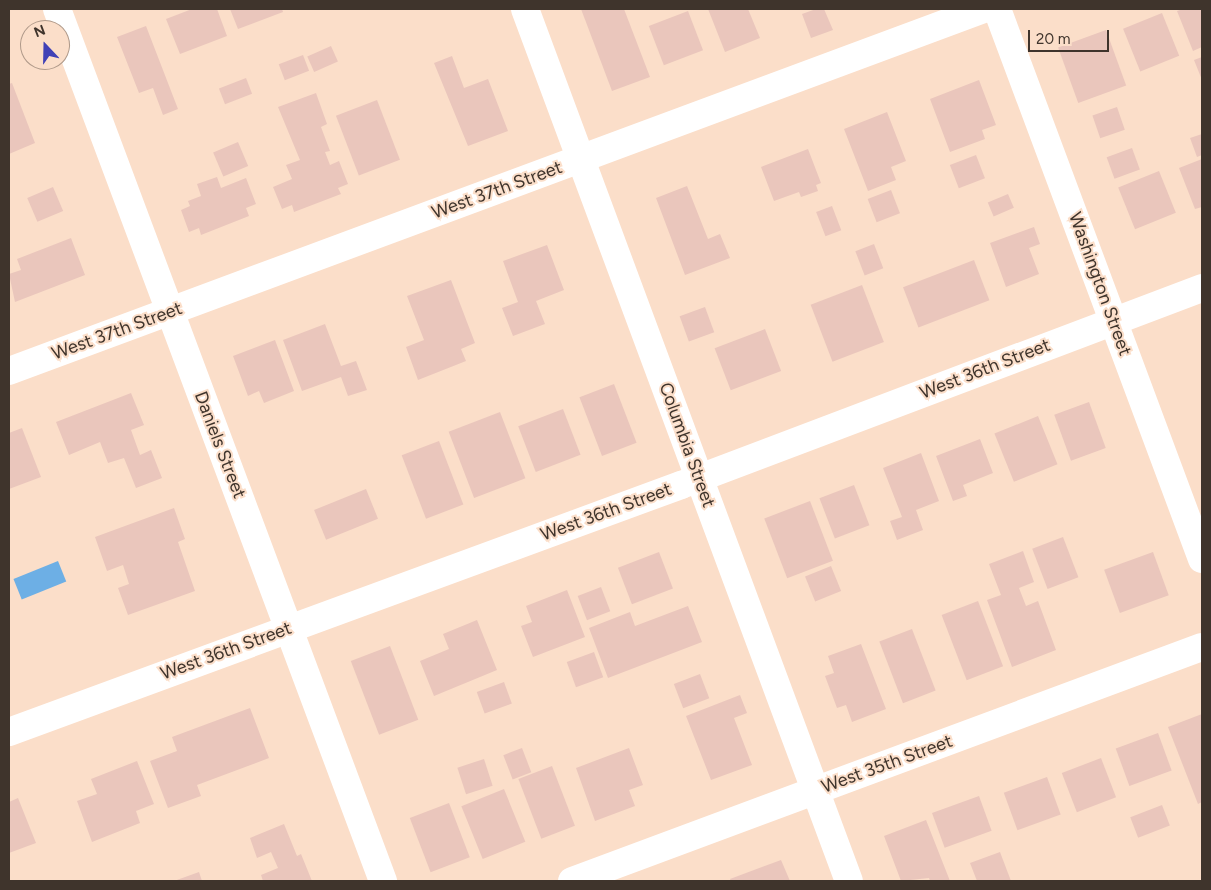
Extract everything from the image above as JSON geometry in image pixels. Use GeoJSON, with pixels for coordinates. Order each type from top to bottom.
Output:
{"type":"FeatureCollection","features":[{"type":"Feature","properties":{"kind":"street","name":"Daniels Street"},"geometry":{"type":"LineString","coordinates":[[56,9],[383,881]]}},
{"type":"Feature","properties":{"kind":"street","name":"Columbia Street"},"geometry":{"type":"LineString","coordinates":[[525,9],[849,881]]}},
{"type":"Feature","properties":{"kind":"street","name":"West 37th Street"},"geometry":{"type":"LineString","coordinates":[[9,371],[984,9]]}},
{"type":"Feature","properties":{"kind":"street","name":"Washington Street"},"geometry":{"type":"LineString","coordinates":[[997,9],[1202,560]]}},
{"type":"Feature","properties":{"kind":"street","name":"West 36th Street"},"geometry":{"type":"LineString","coordinates":[[9,732],[699,478],[1113,320],[1202,288]]}},
{"type":"Feature","properties":{"kind":"street","name":"West 35th Street"},"geometry":{"type":"LineString","coordinates":[[572,881],[1202,647]]}},
{"type":"Feature","properties":{"kind":"water"},"geometry":{"type":"Polygon","coordinates":[[[58,561],[66,581],[22,599],[13,579],[58,561]]]}},
{"type":"Feature","properties":{"kind":"building"},"geometry":{"type":"Polygon","coordinates":[[[192,9],[217,9],[227,36],[180,54],[166,19],[192,9]]]}},
{"type":"Feature","properties":{"kind":"building"},"geometry":{"type":"Polygon","coordinates":[[[230,9],[282,9],[283,12],[238,29],[230,9]]]}},
{"type":"Feature","properties":{"kind":"building"},"geometry":{"type":"Polygon","coordinates":[[[581,9],[624,9],[650,77],[612,91],[581,9]]]}},
{"type":"Feature","properties":{"kind":"building"},"geometry":{"type":"Polygon","coordinates":[[[708,9],[748,9],[760,38],[725,52],[708,9]]]}},
{"type":"Feature","properties":{"kind":"building"},"geometry":{"type":"Polygon","coordinates":[[[816,9],[824,9],[833,30],[811,38],[802,14],[816,9]]]}},
{"type":"Feature","properties":{"kind":"building"},"geometry":{"type":"Polygon","coordinates":[[[1183,9],[1202,9],[1202,47],[1193,51],[1177,11],[1183,9]]]}},
{"type":"Feature","properties":{"kind":"building"},"geometry":{"type":"Polygon","coordinates":[[[688,11],[703,50],[664,65],[649,26],[688,11]]]}},
{"type":"Feature","properties":{"kind":"building"},"geometry":{"type":"Polygon","coordinates":[[[1162,13],[1179,56],[1140,71],[1123,29],[1162,13]]]}},
{"type":"Feature","properties":{"kind":"building"},"geometry":{"type":"Polygon","coordinates":[[[146,26],[178,109],[163,115],[153,88],[139,93],[117,37],[146,26]]]}},
{"type":"Feature","properties":{"kind":"building"},"geometry":{"type":"Polygon","coordinates":[[[1106,30],[1126,85],[1078,103],[1058,47],[1106,30]]]}},
{"type":"Feature","properties":{"kind":"building"},"geometry":{"type":"Polygon","coordinates":[[[331,46],[338,62],[314,72],[307,57],[331,46]]]}},
{"type":"Feature","properties":{"kind":"building"},"geometry":{"type":"Polygon","coordinates":[[[303,55],[309,71],[285,80],[279,64],[303,55]]]}},
{"type":"Feature","properties":{"kind":"building"},"geometry":{"type":"Polygon","coordinates":[[[452,56],[464,88],[488,79],[508,131],[468,146],[434,63],[452,56]]]}},
{"type":"Feature","properties":{"kind":"building"},"geometry":{"type":"Polygon","coordinates":[[[1202,57],[1202,80],[1194,60],[1202,57]]]}},
{"type":"Feature","properties":{"kind":"building"},"geometry":{"type":"Polygon","coordinates":[[[246,78],[252,94],[225,104],[219,88],[246,78]]]}},
{"type":"Feature","properties":{"kind":"building"},"geometry":{"type":"Polygon","coordinates":[[[979,80],[996,125],[982,130],[985,139],[950,152],[930,99],[979,80]]]}},
{"type":"Feature","properties":{"kind":"building"},"geometry":{"type":"Polygon","coordinates":[[[12,83],[35,143],[9,154],[9,84],[12,83]]]}},
{"type":"Feature","properties":{"kind":"building"},"geometry":{"type":"Polygon","coordinates":[[[316,93],[327,124],[321,127],[330,151],[325,152],[330,165],[339,161],[348,184],[338,188],[341,194],[294,212],[292,205],[282,209],[273,187],[292,179],[286,165],[300,160],[278,107],[316,93]]]}},
{"type":"Feature","properties":{"kind":"building"},"geometry":{"type":"Polygon","coordinates":[[[377,100],[400,160],[359,176],[336,116],[377,100]]]}},
{"type":"Feature","properties":{"kind":"building"},"geometry":{"type":"Polygon","coordinates":[[[1117,107],[1125,130],[1100,138],[1092,115],[1117,107]]]}},
{"type":"Feature","properties":{"kind":"building"},"geometry":{"type":"Polygon","coordinates":[[[887,112],[906,161],[891,167],[896,180],[868,191],[844,129],[887,112]]]}},
{"type":"Feature","properties":{"kind":"building"},"geometry":{"type":"Polygon","coordinates":[[[1202,134],[1202,155],[1197,157],[1190,138],[1202,134]]]}},
{"type":"Feature","properties":{"kind":"building"},"geometry":{"type":"Polygon","coordinates":[[[238,142],[248,166],[223,176],[213,153],[238,142]]]}},
{"type":"Feature","properties":{"kind":"building"},"geometry":{"type":"Polygon","coordinates":[[[1132,148],[1140,170],[1114,179],[1107,157],[1132,148]]]}},
{"type":"Feature","properties":{"kind":"building"},"geometry":{"type":"Polygon","coordinates":[[[808,149],[821,183],[816,185],[818,191],[801,197],[799,192],[774,201],[761,167],[808,149]]]}},
{"type":"Feature","properties":{"kind":"building"},"geometry":{"type":"Polygon","coordinates":[[[976,155],[985,178],[959,188],[950,165],[976,155]]]}},
{"type":"Feature","properties":{"kind":"building"},"geometry":{"type":"Polygon","coordinates":[[[1202,159],[1202,207],[1195,209],[1179,168],[1202,159]]]}},
{"type":"Feature","properties":{"kind":"building"},"geometry":{"type":"Polygon","coordinates":[[[1159,171],[1176,213],[1135,229],[1118,187],[1159,171]]]}},
{"type":"Feature","properties":{"kind":"building"},"geometry":{"type":"Polygon","coordinates":[[[217,177],[221,188],[246,178],[256,204],[246,208],[249,216],[201,235],[199,228],[189,232],[181,210],[190,206],[188,201],[201,196],[197,184],[217,177]]]}},
{"type":"Feature","properties":{"kind":"building"},"geometry":{"type":"Polygon","coordinates":[[[687,186],[708,239],[720,234],[730,258],[685,275],[656,198],[687,186]]]}},
{"type":"Feature","properties":{"kind":"building"},"geometry":{"type":"Polygon","coordinates":[[[53,187],[63,211],[37,222],[27,198],[53,187]]]}},
{"type":"Feature","properties":{"kind":"building"},"geometry":{"type":"Polygon","coordinates":[[[891,190],[900,213],[877,222],[868,199],[891,190]]]}},
{"type":"Feature","properties":{"kind":"building"},"geometry":{"type":"Polygon","coordinates":[[[1008,194],[1014,208],[994,216],[988,203],[1008,194]]]}},
{"type":"Feature","properties":{"kind":"building"},"geometry":{"type":"Polygon","coordinates":[[[832,206],[841,230],[825,236],[816,212],[832,206]]]}},
{"type":"Feature","properties":{"kind":"building"},"geometry":{"type":"Polygon","coordinates":[[[1034,227],[1040,244],[1029,248],[1039,274],[1006,287],[990,243],[1034,227]]]}},
{"type":"Feature","properties":{"kind":"building"},"geometry":{"type":"Polygon","coordinates":[[[71,238],[85,275],[15,302],[9,274],[21,270],[17,259],[71,238]]]}},
{"type":"Feature","properties":{"kind":"building"},"geometry":{"type":"Polygon","coordinates":[[[874,244],[883,268],[865,275],[855,251],[874,244]]]}},
{"type":"Feature","properties":{"kind":"building"},"geometry":{"type":"Polygon","coordinates":[[[547,245],[564,290],[536,301],[545,324],[513,336],[502,308],[518,302],[503,261],[547,245]]]}},
{"type":"Feature","properties":{"kind":"building"},"geometry":{"type":"Polygon","coordinates":[[[974,260],[989,300],[918,327],[903,287],[974,260]]]}},
{"type":"Feature","properties":{"kind":"building"},"geometry":{"type":"Polygon","coordinates":[[[451,280],[475,343],[461,349],[466,361],[418,380],[406,347],[424,340],[407,296],[451,280]]]}},
{"type":"Feature","properties":{"kind":"building"},"geometry":{"type":"Polygon","coordinates":[[[862,285],[884,342],[833,362],[811,305],[862,285]]]}},
{"type":"Feature","properties":{"kind":"building"},"geometry":{"type":"Polygon","coordinates":[[[705,307],[714,332],[689,342],[680,316],[705,307]]]}},
{"type":"Feature","properties":{"kind":"building"},"geometry":{"type":"Polygon","coordinates":[[[325,324],[341,366],[356,361],[367,390],[348,396],[341,377],[302,391],[283,340],[325,324]]]}},
{"type":"Feature","properties":{"kind":"building"},"geometry":{"type":"Polygon","coordinates":[[[765,329],[781,371],[731,390],[715,348],[765,329]]]}},
{"type":"Feature","properties":{"kind":"building"},"geometry":{"type":"Polygon","coordinates":[[[275,340],[294,391],[264,403],[259,391],[248,396],[233,356],[275,340]]]}},
{"type":"Feature","properties":{"kind":"building"},"geometry":{"type":"Polygon","coordinates":[[[614,384],[637,443],[602,456],[579,397],[614,384]]]}},
{"type":"Feature","properties":{"kind":"building"},"geometry":{"type":"Polygon","coordinates":[[[131,393],[144,425],[131,430],[140,455],[151,450],[162,478],[136,488],[124,458],[108,463],[100,442],[69,455],[56,422],[131,393]]]}},
{"type":"Feature","properties":{"kind":"building"},"geometry":{"type":"Polygon","coordinates":[[[1089,402],[1106,448],[1071,461],[1054,415],[1089,402]]]}},
{"type":"Feature","properties":{"kind":"building"},"geometry":{"type":"Polygon","coordinates":[[[563,409],[581,455],[536,472],[518,426],[563,409]]]}},
{"type":"Feature","properties":{"kind":"building"},"geometry":{"type":"Polygon","coordinates":[[[500,412],[525,478],[474,498],[449,432],[500,412]]]}},
{"type":"Feature","properties":{"kind":"building"},"geometry":{"type":"Polygon","coordinates":[[[1038,416],[1057,464],[1014,482],[994,434],[1038,416]]]}},
{"type":"Feature","properties":{"kind":"building"},"geometry":{"type":"Polygon","coordinates":[[[22,428],[41,477],[9,489],[9,433],[22,428]]]}},
{"type":"Feature","properties":{"kind":"building"},"geometry":{"type":"Polygon","coordinates":[[[980,439],[993,473],[963,485],[967,496],[953,501],[936,456],[980,439]]]}},
{"type":"Feature","properties":{"kind":"building"},"geometry":{"type":"Polygon","coordinates":[[[439,441],[463,504],[426,519],[402,455],[439,441]]]}},
{"type":"Feature","properties":{"kind":"building"},"geometry":{"type":"Polygon","coordinates":[[[921,453],[939,501],[916,510],[923,530],[897,540],[890,521],[902,517],[883,468],[921,453]]]}},
{"type":"Feature","properties":{"kind":"building"},"geometry":{"type":"Polygon","coordinates":[[[854,485],[869,525],[835,538],[819,498],[854,485]]]}},
{"type":"Feature","properties":{"kind":"building"},"geometry":{"type":"Polygon","coordinates":[[[366,489],[378,519],[326,540],[314,510],[366,489]]]}},
{"type":"Feature","properties":{"kind":"building"},"geometry":{"type":"Polygon","coordinates":[[[810,501],[833,561],[787,578],[764,519],[810,501]]]}},
{"type":"Feature","properties":{"kind":"building"},"geometry":{"type":"Polygon","coordinates":[[[174,508],[185,539],[178,542],[195,591],[128,615],[118,588],[129,584],[123,565],[107,571],[95,537],[174,508]]]}},
{"type":"Feature","properties":{"kind":"building"},"geometry":{"type":"Polygon","coordinates":[[[1063,537],[1078,577],[1048,589],[1032,549],[1063,537]]]}},
{"type":"Feature","properties":{"kind":"building"},"geometry":{"type":"Polygon","coordinates":[[[1023,551],[1034,582],[1019,588],[1026,606],[1038,601],[1056,650],[1012,667],[987,600],[1001,595],[989,564],[1023,551]]]}},
{"type":"Feature","properties":{"kind":"building"},"geometry":{"type":"Polygon","coordinates":[[[659,552],[673,588],[632,604],[618,568],[659,552]]]}},
{"type":"Feature","properties":{"kind":"building"},"geometry":{"type":"Polygon","coordinates":[[[1153,552],[1169,595],[1120,613],[1104,570],[1153,552]]]}},
{"type":"Feature","properties":{"kind":"building"},"geometry":{"type":"Polygon","coordinates":[[[831,566],[841,591],[815,602],[805,576],[831,566]]]}},
{"type":"Feature","properties":{"kind":"building"},"geometry":{"type":"Polygon","coordinates":[[[601,587],[610,611],[587,620],[578,596],[601,587]]]}},
{"type":"Feature","properties":{"kind":"building"},"geometry":{"type":"Polygon","coordinates":[[[567,590],[585,637],[533,657],[521,626],[532,622],[526,606],[567,590]]]}},
{"type":"Feature","properties":{"kind":"building"},"geometry":{"type":"Polygon","coordinates":[[[978,601],[1003,666],[967,680],[942,615],[978,601]]]}},
{"type":"Feature","properties":{"kind":"building"},"geometry":{"type":"Polygon","coordinates":[[[688,606],[702,642],[608,678],[589,628],[630,612],[635,626],[688,606]]]}},
{"type":"Feature","properties":{"kind":"building"},"geometry":{"type":"Polygon","coordinates":[[[477,620],[497,670],[434,696],[420,661],[449,649],[443,634],[477,620]]]}},
{"type":"Feature","properties":{"kind":"building"},"geometry":{"type":"Polygon","coordinates":[[[912,629],[936,691],[903,703],[879,642],[912,629]]]}},
{"type":"Feature","properties":{"kind":"building"},"geometry":{"type":"Polygon","coordinates":[[[861,644],[886,709],[852,722],[846,705],[837,708],[825,676],[834,673],[828,656],[861,644]]]}},
{"type":"Feature","properties":{"kind":"building"},"geometry":{"type":"Polygon","coordinates":[[[390,646],[418,720],[379,735],[351,661],[390,646]]]}},
{"type":"Feature","properties":{"kind":"building"},"geometry":{"type":"Polygon","coordinates":[[[594,652],[603,677],[576,687],[567,662],[594,652]]]}},
{"type":"Feature","properties":{"kind":"building"},"geometry":{"type":"Polygon","coordinates":[[[700,674],[709,698],[683,708],[674,684],[700,674]]]}},
{"type":"Feature","properties":{"kind":"building"},"geometry":{"type":"Polygon","coordinates":[[[504,682],[512,704],[485,714],[477,692],[504,682]]]}},
{"type":"Feature","properties":{"kind":"building"},"geometry":{"type":"Polygon","coordinates":[[[740,695],[747,713],[734,718],[752,765],[711,780],[686,716],[740,695]]]}},
{"type":"Feature","properties":{"kind":"building"},"geometry":{"type":"Polygon","coordinates":[[[250,708],[269,758],[197,785],[201,796],[168,808],[150,761],[177,751],[172,737],[250,708]]]}},
{"type":"Feature","properties":{"kind":"building"},"geometry":{"type":"Polygon","coordinates":[[[1202,714],[1202,802],[1198,804],[1168,727],[1202,714]]]}},
{"type":"Feature","properties":{"kind":"building"},"geometry":{"type":"Polygon","coordinates":[[[1158,733],[1172,771],[1129,786],[1116,748],[1158,733]]]}},
{"type":"Feature","properties":{"kind":"building"},"geometry":{"type":"Polygon","coordinates":[[[522,748],[531,772],[513,779],[503,755],[522,748]]]}},
{"type":"Feature","properties":{"kind":"building"},"geometry":{"type":"Polygon","coordinates":[[[629,748],[643,785],[629,790],[635,806],[595,821],[576,768],[629,748]]]}},
{"type":"Feature","properties":{"kind":"building"},"geometry":{"type":"Polygon","coordinates":[[[1101,758],[1116,797],[1077,812],[1062,773],[1101,758]]]}},
{"type":"Feature","properties":{"kind":"building"},"geometry":{"type":"Polygon","coordinates":[[[484,759],[493,786],[466,794],[457,768],[484,759]]]}},
{"type":"Feature","properties":{"kind":"building"},"geometry":{"type":"Polygon","coordinates":[[[137,761],[154,804],[136,811],[140,823],[92,842],[77,801],[97,794],[91,779],[137,761]]]}},
{"type":"Feature","properties":{"kind":"building"},"geometry":{"type":"Polygon","coordinates":[[[552,766],[575,826],[541,839],[518,779],[552,766]]]}},
{"type":"Feature","properties":{"kind":"building"},"geometry":{"type":"Polygon","coordinates":[[[1047,777],[1061,815],[1017,830],[1004,793],[1047,777]]]}},
{"type":"Feature","properties":{"kind":"building"},"geometry":{"type":"Polygon","coordinates":[[[504,789],[525,842],[483,859],[461,806],[504,789]]]}},
{"type":"Feature","properties":{"kind":"building"},"geometry":{"type":"Polygon","coordinates":[[[979,796],[992,831],[945,848],[932,813],[979,796]]]}},
{"type":"Feature","properties":{"kind":"building"},"geometry":{"type":"Polygon","coordinates":[[[18,798],[36,843],[9,853],[9,802],[18,798]]]}},
{"type":"Feature","properties":{"kind":"building"},"geometry":{"type":"Polygon","coordinates":[[[449,803],[470,857],[431,872],[410,818],[449,803]]]}},
{"type":"Feature","properties":{"kind":"building"},"geometry":{"type":"Polygon","coordinates":[[[1162,805],[1170,826],[1138,838],[1130,817],[1162,805]]]}},
{"type":"Feature","properties":{"kind":"building"},"geometry":{"type":"Polygon","coordinates":[[[926,820],[950,881],[930,881],[929,878],[901,881],[884,836],[926,820]]]}},
{"type":"Feature","properties":{"kind":"building"},"geometry":{"type":"Polygon","coordinates":[[[284,824],[297,856],[301,854],[312,881],[263,881],[261,875],[278,868],[271,852],[257,858],[250,838],[284,824]]]}},
{"type":"Feature","properties":{"kind":"building"},"geometry":{"type":"Polygon","coordinates":[[[1000,852],[1011,881],[977,881],[970,863],[1000,852]]]}},
{"type":"Feature","properties":{"kind":"building"},"geometry":{"type":"Polygon","coordinates":[[[781,860],[790,881],[731,881],[730,879],[781,860]]]}},
{"type":"Feature","properties":{"kind":"building"},"geometry":{"type":"Polygon","coordinates":[[[199,872],[202,881],[174,881],[199,872]]]}}]}
